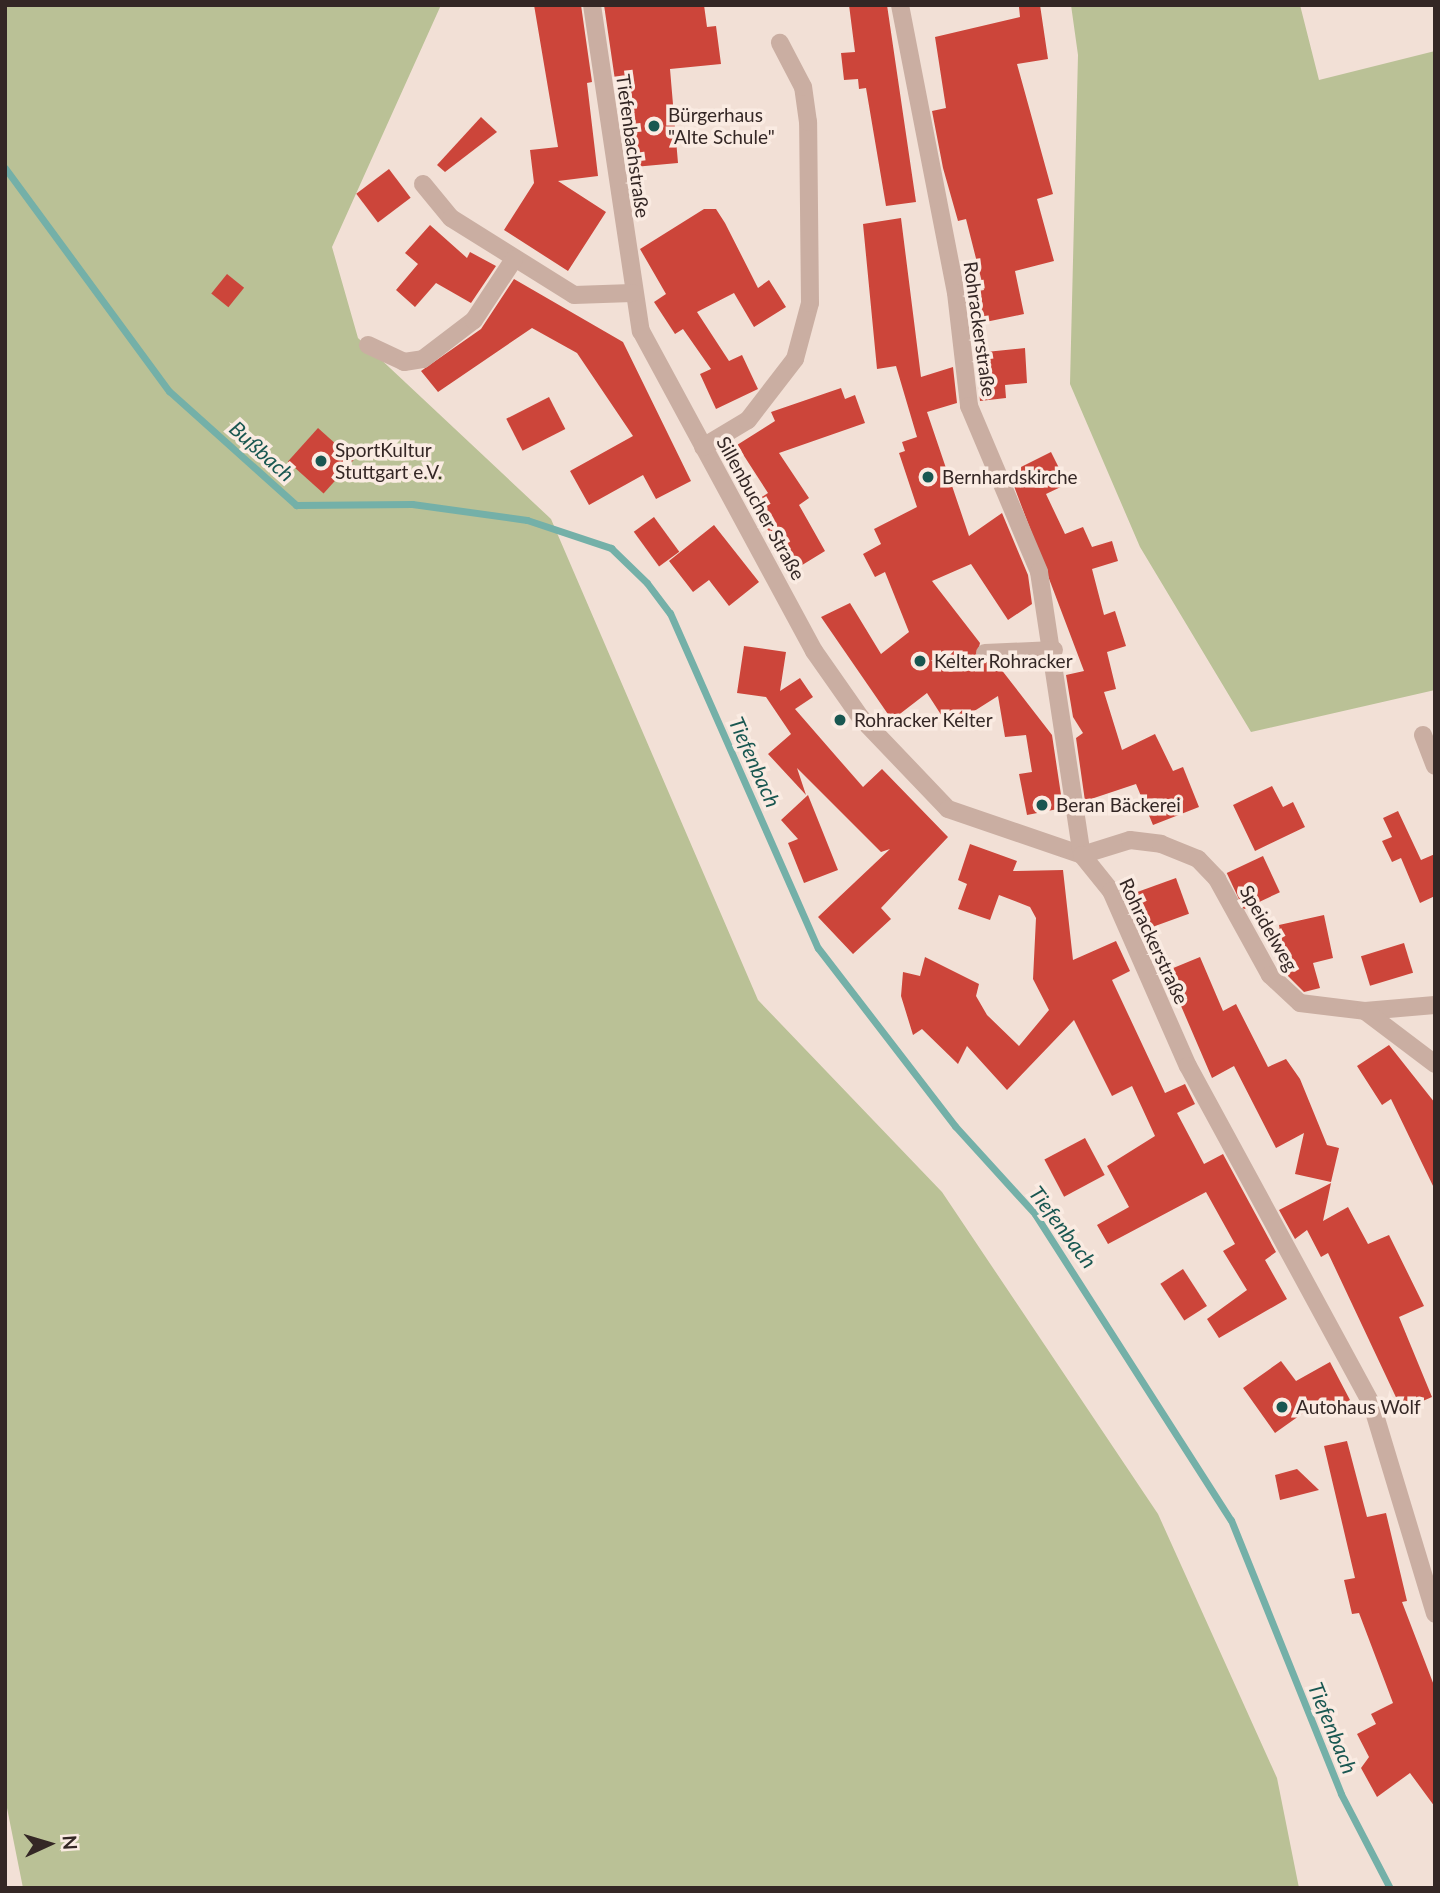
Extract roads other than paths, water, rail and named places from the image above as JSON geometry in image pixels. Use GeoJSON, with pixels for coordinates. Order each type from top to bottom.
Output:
{"type":"FeatureCollection","features":[{"type":"Feature","properties":{"kind":"street","name":"Tiefenbachstraße"},"geometry":{"type":"LineString","coordinates":[[592,5],[632,293]]}},
{"type":"Feature","properties":{"kind":"street","name":"Rohrackerstraße"},"geometry":{"type":"LineString","coordinates":[[900,5],[956,293],[969,406],[1039,572],[1054,650],[1082,855],[1111,891],[1188,1066],[1372,1405],[1435,1614]]}},
{"type":"Feature","properties":{"kind":"street"},"geometry":{"type":"LineString","coordinates":[[703,447],[748,419],[795,359],[810,303],[808,122],[803,87],[780,43]]}},
{"type":"Feature","properties":{"kind":"street"},"geometry":{"type":"LineString","coordinates":[[423,184],[451,218],[574,295],[632,293]]}},
{"type":"Feature","properties":{"kind":"street"},"geometry":{"type":"LineString","coordinates":[[368,345],[404,362],[423,359],[474,320],[514,259]]}},
{"type":"Feature","properties":{"kind":"street","name":"Sillenbucher Straße"},"geometry":{"type":"LineString","coordinates":[[632,293],[641,331],[836,685],[925,789],[948,809],[983,824],[1082,855]]}},
{"type":"Feature","properties":{"kind":"street"},"geometry":{"type":"LineString","coordinates":[[985,653],[1054,650]]}},
{"type":"Feature","properties":{"kind":"street"},"geometry":{"type":"LineString","coordinates":[[1423,735],[1435,766]]}},
{"type":"Feature","properties":{"kind":"street","name":"Speidelweg"},"geometry":{"type":"LineString","coordinates":[[1082,855],[1130,841],[1161,844],[1198,859],[1217,879],[1283,993],[1325,1010],[1364,1011],[1435,1004]]}},
{"type":"Feature","properties":{"kind":"street"},"geometry":{"type":"LineString","coordinates":[[1364,1011],[1435,1064]]}},
{"type":"Feature","properties":{"kind":"waterway","name":"Tiefenbach"},"geometry":{"type":"LineString","coordinates":[[5,168],[169,391],[296,505],[412,504],[527,520],[611,548],[647,583],[670,613],[818,948],[955,1126],[1035,1214],[1231,1520],[1341,1794],[1390,1888]]}},
{"type":"Feature","properties":{"kind":"place","name":"Bürgerhaus \"Alte Schule\""},"geometry":{"type":"Point","coordinates":[654,126]}},
{"type":"Feature","properties":{"kind":"place","name":"SportKultur Stuttgart e.V."},"geometry":{"type":"Point","coordinates":[321,461]}},
{"type":"Feature","properties":{"kind":"place","name":"Bernhardskirche"},"geometry":{"type":"Point","coordinates":[928,477]}},
{"type":"Feature","properties":{"kind":"place","name":"Kelter Rohracker"},"geometry":{"type":"Point","coordinates":[920,661]}},
{"type":"Feature","properties":{"kind":"place","name":"Rohracker Kelter"},"geometry":{"type":"Point","coordinates":[840,720]}},
{"type":"Feature","properties":{"kind":"place","name":"Beran Bäckerei"},"geometry":{"type":"Point","coordinates":[1042,805]}},
{"type":"Feature","properties":{"kind":"place","name":"Autohaus Wolf"},"geometry":{"type":"Point","coordinates":[1282,1407]}},
{"type":"Feature","properties":{"kind":"water label","name":"Bußbach"},"geometry":{"type":"Point","coordinates":[262,451]}}]}
